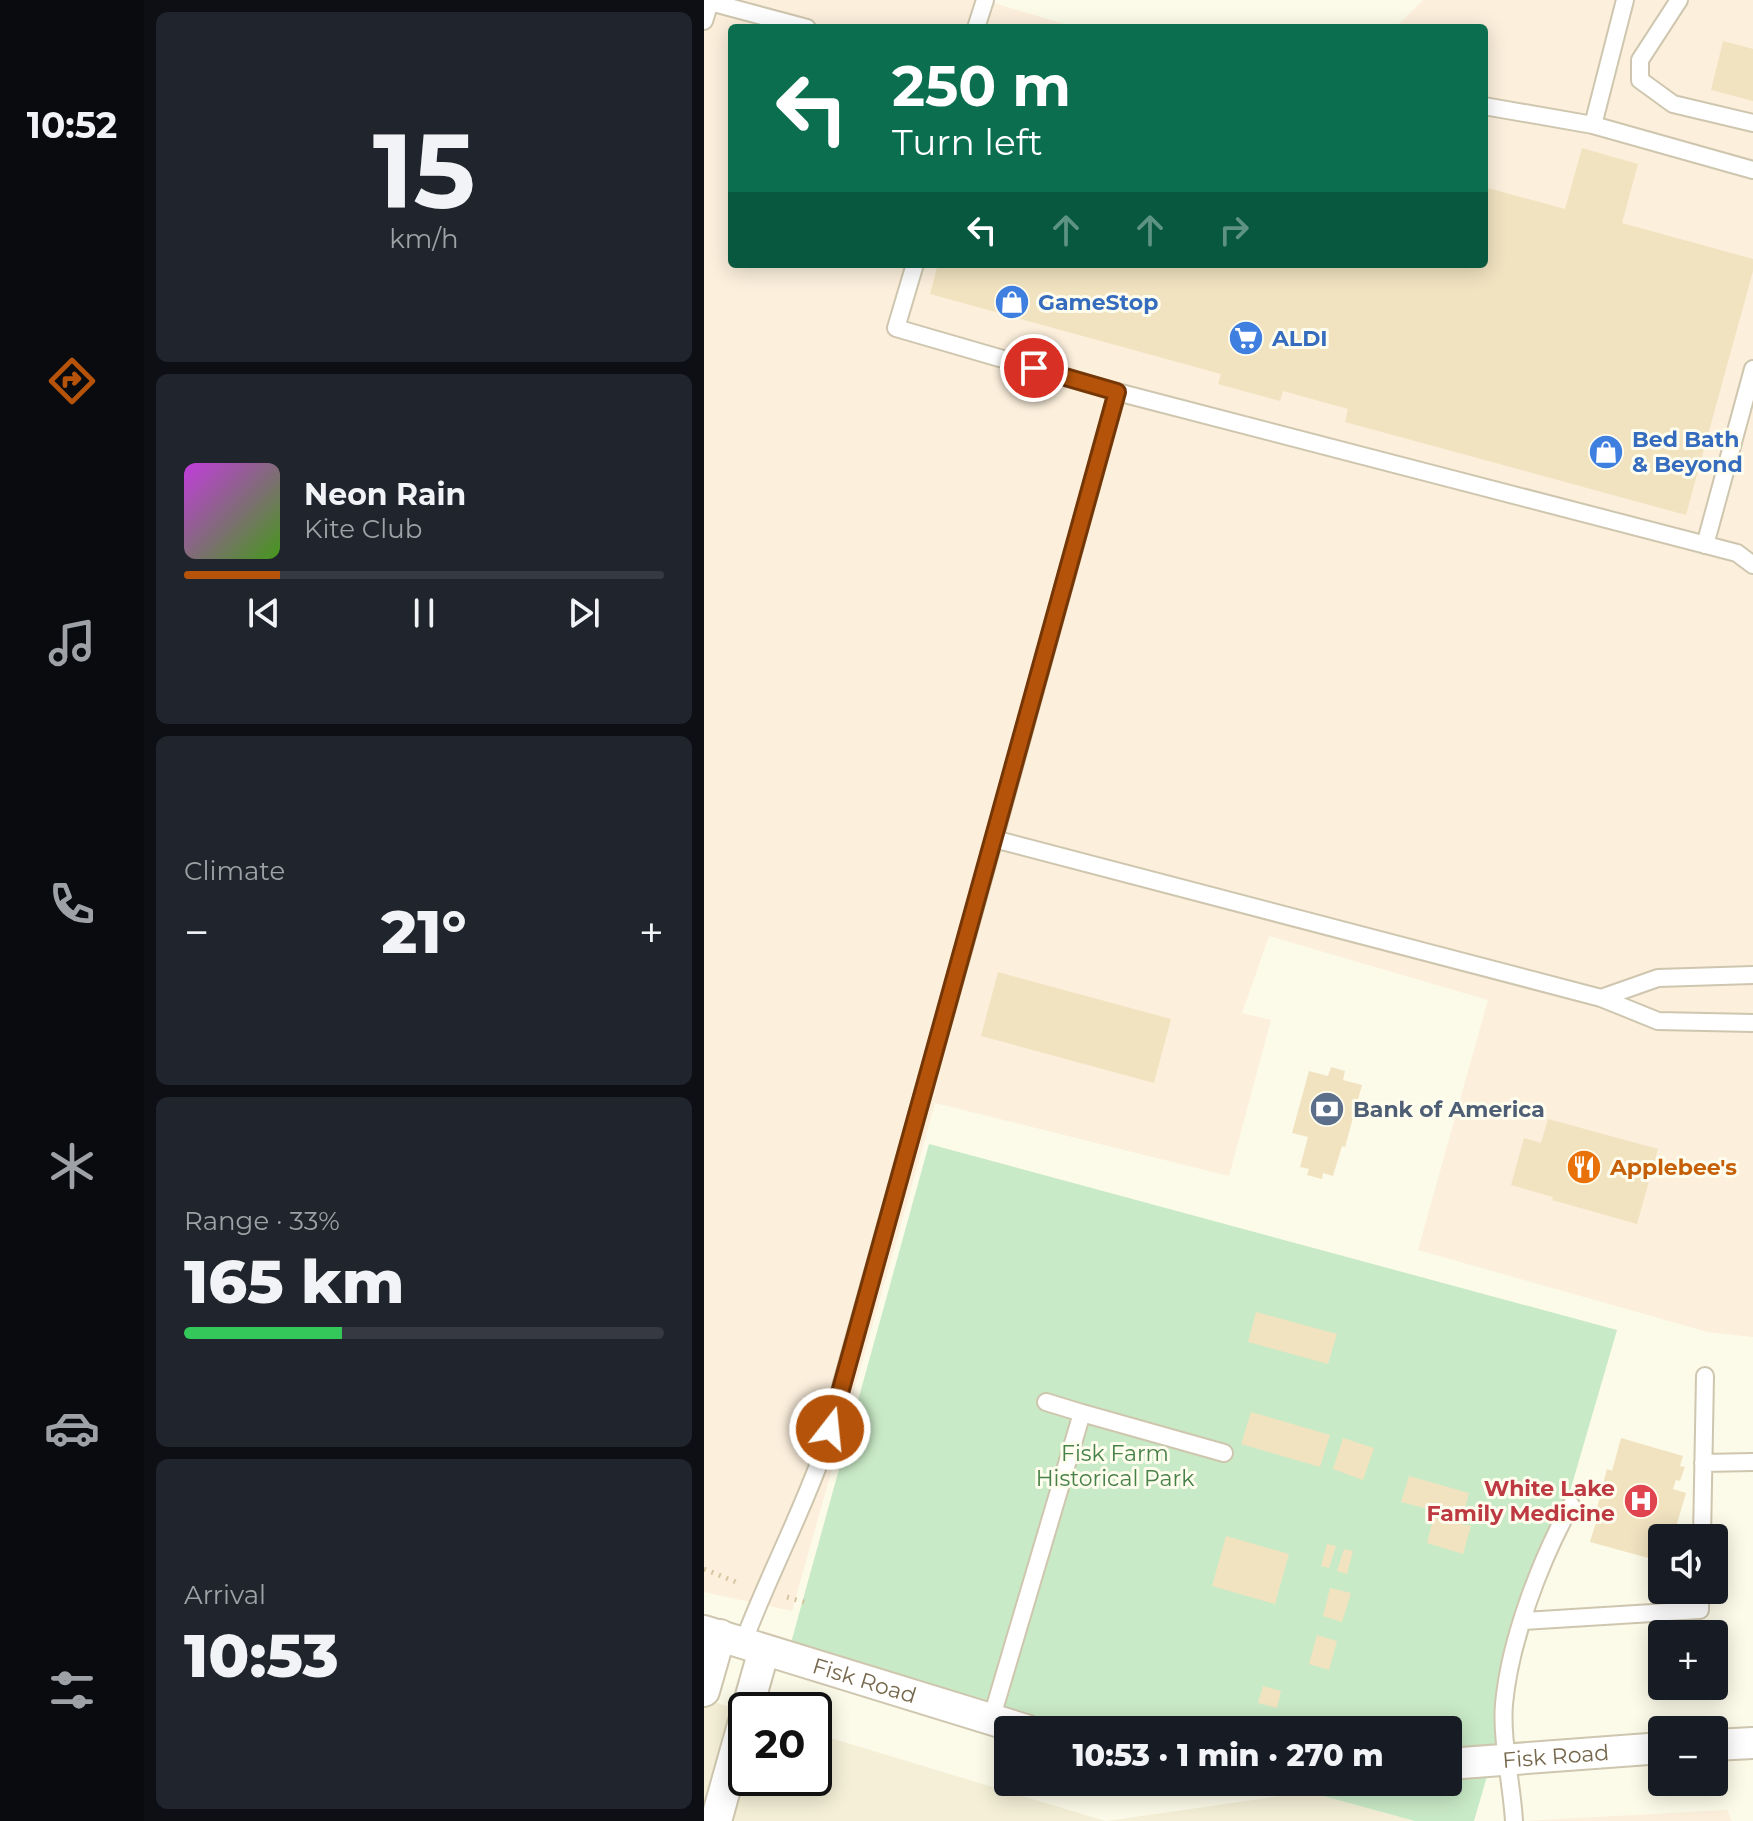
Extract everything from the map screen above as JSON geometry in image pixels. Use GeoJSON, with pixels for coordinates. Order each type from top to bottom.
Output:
{"type":"FeatureCollection","features":[{"type":"Feature","properties":{"kind":"street"},"geometry":{"type":"LineString","coordinates":[[704,1691],[733,1640]]}},
{"type":"Feature","properties":{"kind":"street"},"geometry":{"type":"LineString","coordinates":[[733,1640],[743,1692]]}},
{"type":"Feature","properties":{"kind":"street","name":"Fisk Road"},"geometry":{"type":"LineString","coordinates":[[733,1640],[994,1721]]}},
{"type":"Feature","properties":{"kind":"street"},"geometry":{"type":"LineString","coordinates":[[1728,1744],[1753,1743]]}},
{"type":"Feature","properties":{"kind":"street","name":"Fisk Road"},"geometry":{"type":"LineString","coordinates":[[1462,1763],[1648,1749]]}},
{"type":"Feature","properties":{"kind":"street"},"geometry":{"type":"LineString","coordinates":[[716,1821],[728,1779]]}},
{"type":"Feature","properties":{"kind":"lane"},"geometry":{"type":"LineString","coordinates":[[977,24],[985,0]]}},
{"type":"Feature","properties":{"kind":"lane"},"geometry":{"type":"LineString","coordinates":[[1593,125],[1625,0]]}},
{"type":"Feature","properties":{"kind":"lane"},"geometry":{"type":"LineString","coordinates":[[1679,0],[1640,60],[1640,80],[1673,104],[1753,123]]}},
{"type":"Feature","properties":{"kind":"lane"},"geometry":{"type":"LineString","coordinates":[[704,21],[707,1],[792,24]]}},
{"type":"Feature","properties":{"kind":"lane"},"geometry":{"type":"LineString","coordinates":[[1488,107],[1593,125],[1753,170]]}},
{"type":"Feature","properties":{"kind":"lane"},"geometry":{"type":"LineString","coordinates":[[914,268],[896,328],[1117,392],[1737,553],[1753,565]]}},
{"type":"Feature","properties":{"kind":"lane"},"geometry":{"type":"LineString","coordinates":[[1705,545],[1753,369]]}},
{"type":"Feature","properties":{"kind":"lane"},"geometry":{"type":"LineString","coordinates":[[733,1640],[761,1596],[801,1513],[822,1455],[1117,392]]}},
{"type":"Feature","properties":{"kind":"lane"},"geometry":{"type":"LineString","coordinates":[[1737,553],[1753,544]]}},
{"type":"Feature","properties":{"kind":"lane"},"geometry":{"type":"LineString","coordinates":[[994,839],[1601,998],[1658,1021],[1753,1023]]}},
{"type":"Feature","properties":{"kind":"lane"},"geometry":{"type":"LineString","coordinates":[[1601,998],[1658,978],[1753,975]]}},
{"type":"Feature","properties":{"kind":"lane"},"geometry":{"type":"LineString","coordinates":[[1702,1524],[1705,1376]]}},
{"type":"Feature","properties":{"kind":"lane"},"geometry":{"type":"LineString","coordinates":[[1046,1402],[1224,1453]]}},
{"type":"Feature","properties":{"kind":"lane"},"geometry":{"type":"LineString","coordinates":[[991,1720],[1082,1413]]}},
{"type":"Feature","properties":{"kind":"lane"},"geometry":{"type":"LineString","coordinates":[[1703,1463],[1753,1462]]}},
{"type":"Feature","properties":{"kind":"lane"},"geometry":{"type":"LineString","coordinates":[[1514,1821],[1504,1706],[1513,1653],[1544,1559],[1571,1505]]}},
{"type":"Feature","properties":{"kind":"lane"},"geometry":{"type":"LineString","coordinates":[[1523,1621],[1700,1610],[1700,1604]]}},
{"type":"Feature","properties":{"kind":"path"},"geometry":{"type":"LineString","coordinates":[[704,1569],[736,1582]]}},
{"type":"Feature","properties":{"kind":"path"},"geometry":{"type":"LineString","coordinates":[[787,1597],[807,1603]]}},
{"type":"Feature","properties":{"kind":"shaded area"},"geometry":{"type":"Polygon","coordinates":[[[704,0],[984,0],[1065,24],[728,24],[728,268],[1488,268],[1488,24],[1399,24],[1423,0],[1753,0],[1753,1337],[1708,1332],[1418,1250],[1488,1000],[1269,936],[1242,1013],[1271,1020],[1229,1176],[935,1103],[792,1611],[704,1592],[704,0]]]}},
{"type":"Feature","properties":{"kind":"shaded area"},"geometry":{"type":"Polygon","coordinates":[[[704,1699],[728,1706],[728,1796],[832,1796],[832,1738],[994,1787],[994,1796],[1022,1796],[1105,1821],[704,1821],[704,1699]]]}},
{"type":"Feature","properties":{"kind":"shaded area"},"geometry":{"type":"Polygon","coordinates":[[[1281,1796],[1324,1796],[1415,1821],[1107,1821],[1281,1796]]]}},
{"type":"Feature","properties":{"kind":"shaded area"},"geometry":{"type":"Polygon","coordinates":[[[1727,1810],[1732,1821],[1522,1821],[1727,1810]]]}},
{"type":"Feature","properties":{"kind":"green space","name":"Fisk Farm Historical Park"},"geometry":{"type":"Polygon","coordinates":[[[929,1144],[1617,1330],[1474,1821],[1415,1821],[1323,1796],[1462,1796],[1462,1716],[1030,1716],[789,1650],[929,1144]]]}},
{"type":"Feature","properties":{"kind":"building"},"geometry":{"type":"Polygon","coordinates":[[[1723,41],[1753,49],[1753,101],[1711,90],[1723,41]]]}},
{"type":"Feature","properties":{"kind":"building"},"geometry":{"type":"Polygon","coordinates":[[[1582,148],[1638,164],[1622,223],[1753,259],[1753,271],[1686,515],[1345,422],[1348,409],[1283,391],[1280,401],[1218,384],[1221,374],[930,294],[937,268],[1488,268],[1488,188],[1565,209],[1582,148]]]}},
{"type":"Feature","properties":{"kind":"building"},"geometry":{"type":"Polygon","coordinates":[[[998,972],[1171,1019],[1154,1083],[981,1036],[998,972]]]}},
{"type":"Feature","properties":{"kind":"building","name":"Bank of America"},"geometry":{"type":"Polygon","coordinates":[[[1331,1067],[1345,1071],[1343,1080],[1362,1085],[1345,1147],[1342,1146],[1333,1176],[1323,1173],[1322,1179],[1307,1175],[1309,1169],[1300,1167],[1308,1137],[1292,1133],[1309,1071],[1328,1076],[1331,1067]]]}},
{"type":"Feature","properties":{"kind":"building","name":"Applebee's"},"geometry":{"type":"Polygon","coordinates":[[[1548,1119],[1658,1149],[1637,1224],[1511,1185],[1524,1138],[1541,1143],[1548,1119]]]}},
{"type":"Feature","properties":{"kind":"building"},"geometry":{"type":"Polygon","coordinates":[[[1256,1312],[1337,1334],[1328,1364],[1248,1342],[1256,1312]]]}},
{"type":"Feature","properties":{"kind":"building"},"geometry":{"type":"Polygon","coordinates":[[[1251,1412],[1330,1435],[1320,1467],[1241,1444],[1251,1412]]]}},
{"type":"Feature","properties":{"kind":"building"},"geometry":{"type":"Polygon","coordinates":[[[1343,1438],[1374,1448],[1363,1480],[1333,1469],[1343,1438]]]}},
{"type":"Feature","properties":{"kind":"building","name":"White Lake Family Medicine"},"geometry":{"type":"Polygon","coordinates":[[[1621,1438],[1683,1456],[1680,1466],[1685,1467],[1673,1489],[1686,1493],[1677,1524],[1648,1524],[1648,1558],[1590,1542],[1607,1469],[1612,1471],[1621,1438]]]}},
{"type":"Feature","properties":{"kind":"building"},"geometry":{"type":"Polygon","coordinates":[[[1409,1476],[1469,1493],[1461,1524],[1471,1526],[1463,1554],[1427,1543],[1435,1511],[1401,1502],[1409,1476]]]}},
{"type":"Feature","properties":{"kind":"building"},"geometry":{"type":"Polygon","coordinates":[[[1226,1536],[1289,1554],[1275,1604],[1212,1586],[1226,1536]]]}},
{"type":"Feature","properties":{"kind":"building"},"geometry":{"type":"Polygon","coordinates":[[[1327,1544],[1336,1546],[1329,1568],[1321,1566],[1327,1544]]]}},
{"type":"Feature","properties":{"kind":"building"},"geometry":{"type":"Polygon","coordinates":[[[1344,1549],[1353,1551],[1347,1574],[1337,1571],[1344,1549]]]}},
{"type":"Feature","properties":{"kind":"building"},"geometry":{"type":"Polygon","coordinates":[[[1330,1588],[1351,1593],[1342,1622],[1323,1616],[1330,1588]]]}},
{"type":"Feature","properties":{"kind":"building"},"geometry":{"type":"Polygon","coordinates":[[[1317,1635],[1337,1641],[1329,1670],[1309,1664],[1317,1635]]]}},
{"type":"Feature","properties":{"kind":"building"},"geometry":{"type":"Polygon","coordinates":[[[1263,1686],[1281,1691],[1277,1708],[1258,1703],[1263,1686]]]}},
{"type":"Feature","properties":{"kind":"place","name":"GameStop"},"geometry":{"type":"Point","coordinates":[1012,302]}},
{"type":"Feature","properties":{"kind":"place","name":"ALDI"},"geometry":{"type":"Point","coordinates":[1246,338]}},
{"type":"Feature","properties":{"kind":"place","name":"Bed Bath & Beyond"},"geometry":{"type":"Point","coordinates":[1606,452]}},
{"type":"Feature","properties":{"kind":"place","name":"Bank of America"},"geometry":{"type":"Point","coordinates":[1327,1109]}},
{"type":"Feature","properties":{"kind":"place","name":"Applebee's"},"geometry":{"type":"Point","coordinates":[1584,1167]}},
{"type":"Feature","properties":{"kind":"place","name":"White Lake Family Medicine"},"geometry":{"type":"Point","coordinates":[1641,1501]}},
{"type":"Feature","properties":{"kind":"route"},"geometry":{"type":"LineString","coordinates":[[830,1429],[1117,392],[1034,368]]}}]}
